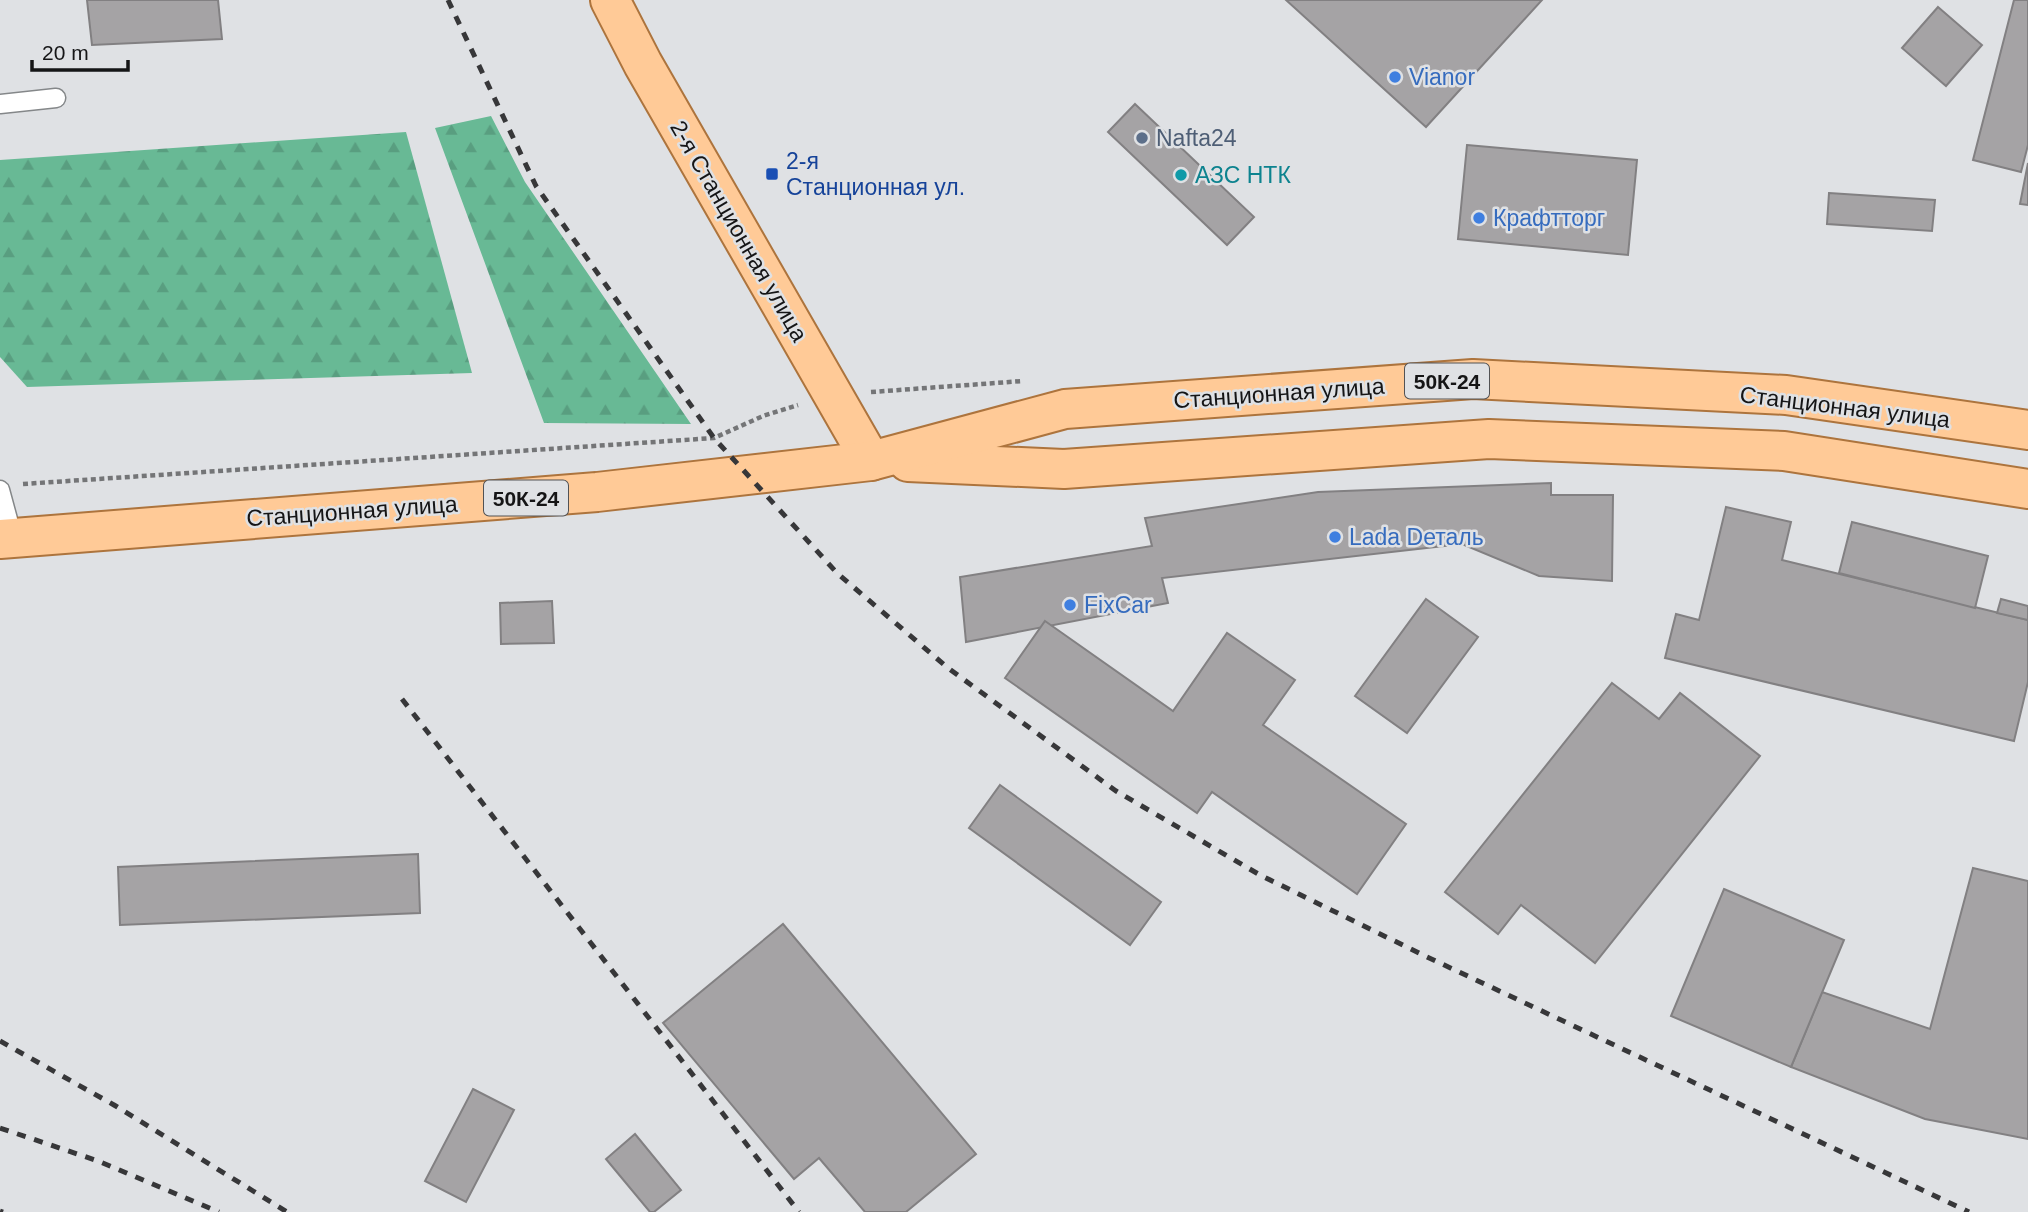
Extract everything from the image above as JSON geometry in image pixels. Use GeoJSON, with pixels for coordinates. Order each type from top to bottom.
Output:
{"type":"FeatureCollection","features":[{"type":"Feature","properties":{"kind":"main road","name":"2-я Станционная улица"},"geometry":{"type":"LineString","coordinates":[[610,0],[643,64],[871,461]]}},
{"type":"Feature","properties":{"kind":"main road","name":"Станционная улица"},"geometry":{"type":"LineString","coordinates":[[7,538],[597,492],[871,461],[1065,409],[1473,379],[1786,396],[2028,430]]}},
{"type":"Feature","properties":{"kind":"main road","name":"Станционная улица"},"geometry":{"type":"LineString","coordinates":[[871,461],[1064,469],[1489,439],[1784,451],[2028,489]]}},
{"type":"Feature","properties":{"kind":"lane"},"geometry":{"type":"LineString","coordinates":[[0,104],[56,98]]}},
{"type":"Feature","properties":{"kind":"lane"},"geometry":{"type":"LineString","coordinates":[[7,487],[7,538]]}},
{"type":"Feature","properties":{"kind":"path"},"geometry":{"type":"LineString","coordinates":[[7,487],[714,438],[763,416],[832,394]]}},
{"type":"Feature","properties":{"kind":"green space"},"geometry":{"type":"Polygon","coordinates":[[[491,116],[525,182],[691,424],[544,423],[435,128],[491,116]]]}},
{"type":"Feature","properties":{"kind":"green space"},"geometry":{"type":"Polygon","coordinates":[[[406,132],[472,373],[27,387],[0,357],[0,160],[406,132]]]}},
{"type":"Feature","properties":{"kind":"building"},"geometry":{"type":"Polygon","coordinates":[[[87,0],[218,0],[222,39],[92,45],[87,0]]]}},
{"type":"Feature","properties":{"kind":"building"},"geometry":{"type":"Polygon","coordinates":[[[1286,0],[1542,0],[1426,127],[1286,0]]]}},
{"type":"Feature","properties":{"kind":"building"},"geometry":{"type":"Polygon","coordinates":[[[2014,0],[2028,0],[2028,145],[2021,172],[1973,160],[2014,0]]]}},
{"type":"Feature","properties":{"kind":"building"},"geometry":{"type":"Polygon","coordinates":[[[1938,7],[1982,45],[1946,86],[1902,48],[1938,7]]]}},
{"type":"Feature","properties":{"kind":"building","name":"АЗС НТК"},"geometry":{"type":"Polygon","coordinates":[[[1135,104],[1254,217],[1227,245],[1108,132],[1135,104]]]}},
{"type":"Feature","properties":{"kind":"building"},"geometry":{"type":"Polygon","coordinates":[[[1467,145],[1637,160],[1628,255],[1458,239],[1467,145]]]}},
{"type":"Feature","properties":{"kind":"building"},"geometry":{"type":"Polygon","coordinates":[[[2028,163],[2028,205],[2020,204],[2028,163]]]}},
{"type":"Feature","properties":{"kind":"building"},"geometry":{"type":"Polygon","coordinates":[[[1829,193],[1935,200],[1932,231],[1827,224],[1829,193]]]}},
{"type":"Feature","properties":{"kind":"building"},"geometry":{"type":"Polygon","coordinates":[[[1551,483],[1551,495],[1613,495],[1612,581],[1539,576],[1462,544],[1162,578],[1168,603],[966,642],[960,577],[1152,546],[1145,518],[1318,492],[1551,483]]]}},
{"type":"Feature","properties":{"kind":"building"},"geometry":{"type":"Polygon","coordinates":[[[1726,507],[1791,522],[1782,560],[2028,620],[2028,682],[2014,741],[1665,658],[1676,614],[1699,620],[1726,507]]]}},
{"type":"Feature","properties":{"kind":"building"},"geometry":{"type":"Polygon","coordinates":[[[1852,522],[1988,556],[1975,608],[1839,573],[1852,522]]]}},
{"type":"Feature","properties":{"kind":"building"},"geometry":{"type":"Polygon","coordinates":[[[1426,599],[1478,637],[1407,733],[1355,696],[1426,599]]]}},
{"type":"Feature","properties":{"kind":"building"},"geometry":{"type":"Polygon","coordinates":[[[2001,599],[2028,606],[2028,620],[1997,613],[2001,599]]]}},
{"type":"Feature","properties":{"kind":"building"},"geometry":{"type":"Polygon","coordinates":[[[552,601],[554,643],[501,644],[500,603],[552,601]]]}},
{"type":"Feature","properties":{"kind":"building"},"geometry":{"type":"Polygon","coordinates":[[[1045,621],[1173,711],[1227,633],[1295,680],[1263,725],[1406,824],[1357,894],[1212,792],[1197,813],[1005,678],[1045,621]]]}},
{"type":"Feature","properties":{"kind":"building"},"geometry":{"type":"Polygon","coordinates":[[[1612,683],[1659,719],[1680,693],[1760,756],[1595,963],[1521,905],[1498,934],[1445,892],[1612,683]]]}},
{"type":"Feature","properties":{"kind":"building"},"geometry":{"type":"Polygon","coordinates":[[[1000,785],[1161,902],[1130,945],[969,828],[1000,785]]]}},
{"type":"Feature","properties":{"kind":"building"},"geometry":{"type":"Polygon","coordinates":[[[418,854],[420,913],[120,925],[118,867],[418,854]]]}},
{"type":"Feature","properties":{"kind":"building"},"geometry":{"type":"Polygon","coordinates":[[[1973,868],[2028,881],[2028,1139],[1925,1119],[1791,1067],[1822,992],[1930,1029],[1973,868]]]}},
{"type":"Feature","properties":{"kind":"building"},"geometry":{"type":"Polygon","coordinates":[[[1724,889],[1844,940],[1791,1067],[1671,1016],[1724,889]]]}},
{"type":"Feature","properties":{"kind":"building"},"geometry":{"type":"Polygon","coordinates":[[[783,924],[976,1154],[906,1212],[865,1212],[819,1158],[794,1179],[663,1023],[783,924]]]}},
{"type":"Feature","properties":{"kind":"building"},"geometry":{"type":"Polygon","coordinates":[[[473,1089],[514,1110],[466,1202],[425,1181],[473,1089]]]}},
{"type":"Feature","properties":{"kind":"building"},"geometry":{"type":"Polygon","coordinates":[[[635,1134],[681,1190],[654,1212],[650,1212],[606,1159],[635,1134]]]}},
{"type":"Feature","properties":{"kind":"railway"},"geometry":{"type":"LineString","coordinates":[[448,0],[536,186],[714,438],[837,573],[948,668],[1116,791],[1260,875],[1423,955],[1969,1212]]}},
{"type":"Feature","properties":{"kind":"railway"},"geometry":{"type":"LineString","coordinates":[[402,699],[799,1212]]}},
{"type":"Feature","properties":{"kind":"railway"},"geometry":{"type":"LineString","coordinates":[[0,1041],[114,1105],[287,1212]]}},
{"type":"Feature","properties":{"kind":"railway"},"geometry":{"type":"LineString","coordinates":[[0,1128],[98,1161],[219,1212]]}},
{"type":"Feature","properties":{"kind":"place","name":"Vianor"},"geometry":{"type":"Point","coordinates":[1395,77]}},
{"type":"Feature","properties":{"kind":"place","name":"Nafta24"},"geometry":{"type":"Point","coordinates":[1142,138]}},
{"type":"Feature","properties":{"kind":"place","name":"2-я Станционная ул."},"geometry":{"type":"Point","coordinates":[772,174]}},
{"type":"Feature","properties":{"kind":"place","name":"АЗС НТК"},"geometry":{"type":"Point","coordinates":[1181,175]}},
{"type":"Feature","properties":{"kind":"place","name":"Крафтторг"},"geometry":{"type":"Point","coordinates":[1479,218]}},
{"type":"Feature","properties":{"kind":"place","name":"Lada Dеталь"},"geometry":{"type":"Point","coordinates":[1335,537]}},
{"type":"Feature","properties":{"kind":"place","name":"FixCar"},"geometry":{"type":"Point","coordinates":[1070,605]}}]}
